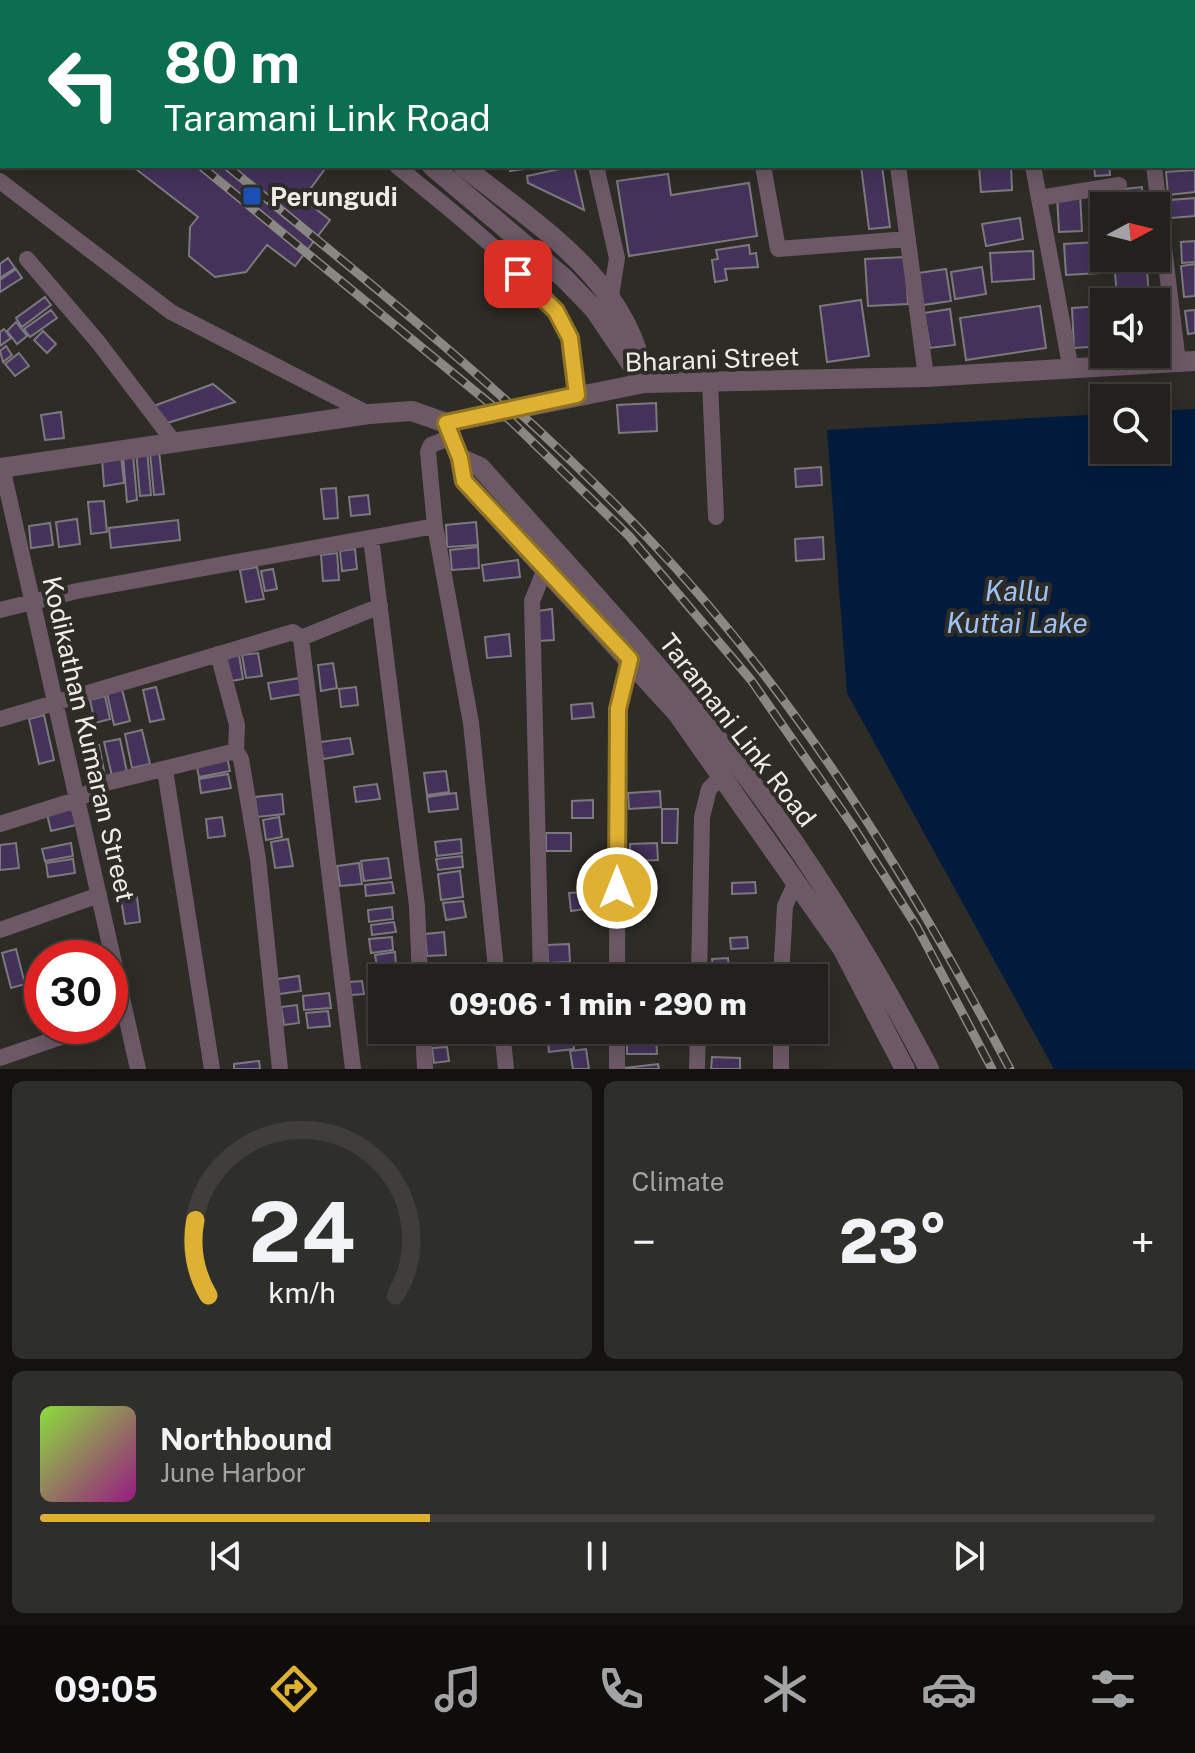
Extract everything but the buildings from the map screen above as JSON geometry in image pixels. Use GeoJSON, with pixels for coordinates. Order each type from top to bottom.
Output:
{"type":"FeatureCollection","features":[{"type":"Feature","properties":{"kind":"street"},"geometry":{"type":"LineString","coordinates":[[399,168],[480,236],[556,311],[570,338],[577,395]]}},
{"type":"Feature","properties":{"kind":"street"},"geometry":{"type":"LineString","coordinates":[[434,168],[564,278],[594,309],[644,383]]}},
{"type":"Feature","properties":{"kind":"street"},"geometry":{"type":"LineString","coordinates":[[465,168],[581,263],[611,296],[637,342],[644,383]]}},
{"type":"Feature","properties":{"kind":"street"},"geometry":{"type":"LineString","coordinates":[[596,168],[617,258],[611,296]]}},
{"type":"Feature","properties":{"kind":"street"},"geometry":{"type":"LineString","coordinates":[[763,168],[778,249],[908,239]]}},
{"type":"Feature","properties":{"kind":"street"},"geometry":{"type":"LineString","coordinates":[[898,168],[926,377]]}},
{"type":"Feature","properties":{"kind":"street"},"geometry":{"type":"LineString","coordinates":[[1033,168],[1071,370]]}},
{"type":"Feature","properties":{"kind":"street"},"geometry":{"type":"LineString","coordinates":[[1154,168],[1186,361]]}},
{"type":"Feature","properties":{"kind":"street"},"geometry":{"type":"LineString","coordinates":[[0,181],[171,312],[369,414]]}},
{"type":"Feature","properties":{"kind":"street"},"geometry":{"type":"LineString","coordinates":[[1039,198],[1119,185]]}},
{"type":"Feature","properties":{"kind":"street"},"geometry":{"type":"LineString","coordinates":[[27,259],[98,342],[174,442]]}},
{"type":"Feature","properties":{"kind":"street","name":"Bharani Street"},"geometry":{"type":"LineString","coordinates":[[1,467],[369,414],[412,411],[449,430],[577,395],[644,383],[926,377],[1186,361]]}},
{"type":"Feature","properties":{"kind":"street"},"geometry":{"type":"LineString","coordinates":[[710,383],[716,517]]}},
{"type":"Feature","properties":{"kind":"street"},"geometry":{"type":"LineString","coordinates":[[449,430],[431,445],[428,452],[435,526],[471,723],[496,964]]}},
{"type":"Feature","properties":{"kind":"street","name":"Taramani Link Road"},"geometry":{"type":"LineString","coordinates":[[449,430],[460,458],[464,481],[630,659],[677,713],[723,775],[795,884],[842,948],[905,1069]]}},
{"type":"Feature","properties":{"kind":"street","name":"Taramani Link Road"},"geometry":{"type":"LineString","coordinates":[[460,458],[480,467],[724,748],[792,840],[855,936],[929,1069]]}},
{"type":"Feature","properties":{"kind":"street","name":"Kodikathan Kumaran Street"},"geometry":{"type":"LineString","coordinates":[[1,467],[79,799],[106,940]]}},
{"type":"Feature","properties":{"kind":"street"},"geometry":{"type":"LineString","coordinates":[[0,610],[77,591],[435,526]]}},
{"type":"Feature","properties":{"kind":"street"},"geometry":{"type":"LineString","coordinates":[[371,538],[417,906],[419,964]]}},
{"type":"Feature","properties":{"kind":"street"},"geometry":{"type":"LineString","coordinates":[[541,964],[532,601],[545,569]]}},
{"type":"Feature","properties":{"kind":"street"},"geometry":{"type":"LineString","coordinates":[[301,638],[380,606]]}},
{"type":"Feature","properties":{"kind":"street"},"geometry":{"type":"LineString","coordinates":[[0,719],[293,632],[301,638],[353,1069]]}},
{"type":"Feature","properties":{"kind":"street"},"geometry":{"type":"LineString","coordinates":[[218,654],[237,725],[236,751],[241,759],[258,859],[280,1069]]}},
{"type":"Feature","properties":{"kind":"street"},"geometry":{"type":"LineString","coordinates":[[617,964],[618,709],[630,659]]}},
{"type":"Feature","properties":{"kind":"street"},"geometry":{"type":"LineString","coordinates":[[0,824],[79,799],[102,784],[236,751]]}},
{"type":"Feature","properties":{"kind":"street"},"geometry":{"type":"LineString","coordinates":[[165,770],[212,1069]]}},
{"type":"Feature","properties":{"kind":"street"},"geometry":{"type":"LineString","coordinates":[[699,964],[702,817],[709,789],[723,775]]}},
{"type":"Feature","properties":{"kind":"street"},"geometry":{"type":"LineString","coordinates":[[782,964],[785,906],[795,884]]}},
{"type":"Feature","properties":{"kind":"street"},"geometry":{"type":"LineString","coordinates":[[0,930],[99,895]]}},
{"type":"Feature","properties":{"kind":"street","name":"Kodikathan Kumaran Street"},"geometry":{"type":"LineString","coordinates":[[128,1043],[138,1069]]}},
{"type":"Feature","properties":{"kind":"street"},"geometry":{"type":"LineString","coordinates":[[0,1058],[41,1044]]}},
{"type":"Feature","properties":{"kind":"street"},"geometry":{"type":"LineString","coordinates":[[424,1044],[425,1069]]}},
{"type":"Feature","properties":{"kind":"street"},"geometry":{"type":"LineString","coordinates":[[503,1044],[506,1069]]}},
{"type":"Feature","properties":{"kind":"street"},"geometry":{"type":"LineString","coordinates":[[617,1044],[617,1069]]}},
{"type":"Feature","properties":{"kind":"street"},"geometry":{"type":"LineString","coordinates":[[697,1069],[698,1044]]}},
{"type":"Feature","properties":{"kind":"street"},"geometry":{"type":"LineString","coordinates":[[781,1044],[781,1069]]}},
{"type":"Feature","properties":{"kind":"water","name":"Kallu Kuttai Lake"},"geometry":{"type":"Polygon","coordinates":[[[1195,409],[1195,1069],[1054,1069],[847,693],[827,430],[1090,415],[1090,464],[1170,464],[1170,410],[1195,409]]]}},
{"type":"Feature","properties":{"kind":"railway"},"geometry":{"type":"LineString","coordinates":[[203,168],[511,421],[629,536],[751,680],[852,825],[917,927],[992,1069]]}},
{"type":"Feature","properties":{"kind":"railway"},"geometry":{"type":"LineString","coordinates":[[229,168],[389,299],[546,437],[645,535],[700,595],[752,658],[846,790],[932,927],[1010,1069]]}},
{"type":"Feature","properties":{"kind":"place","name":"Perungudi"},"geometry":{"type":"Point","coordinates":[252,196]}},
{"type":"Feature","properties":{"kind":"route"},"geometry":{"type":"LineString","coordinates":[[518,274],[556,311],[570,338],[572,376],[577,395],[446,423],[460,458],[464,481],[630,659],[618,709],[617,888]]}}]}
